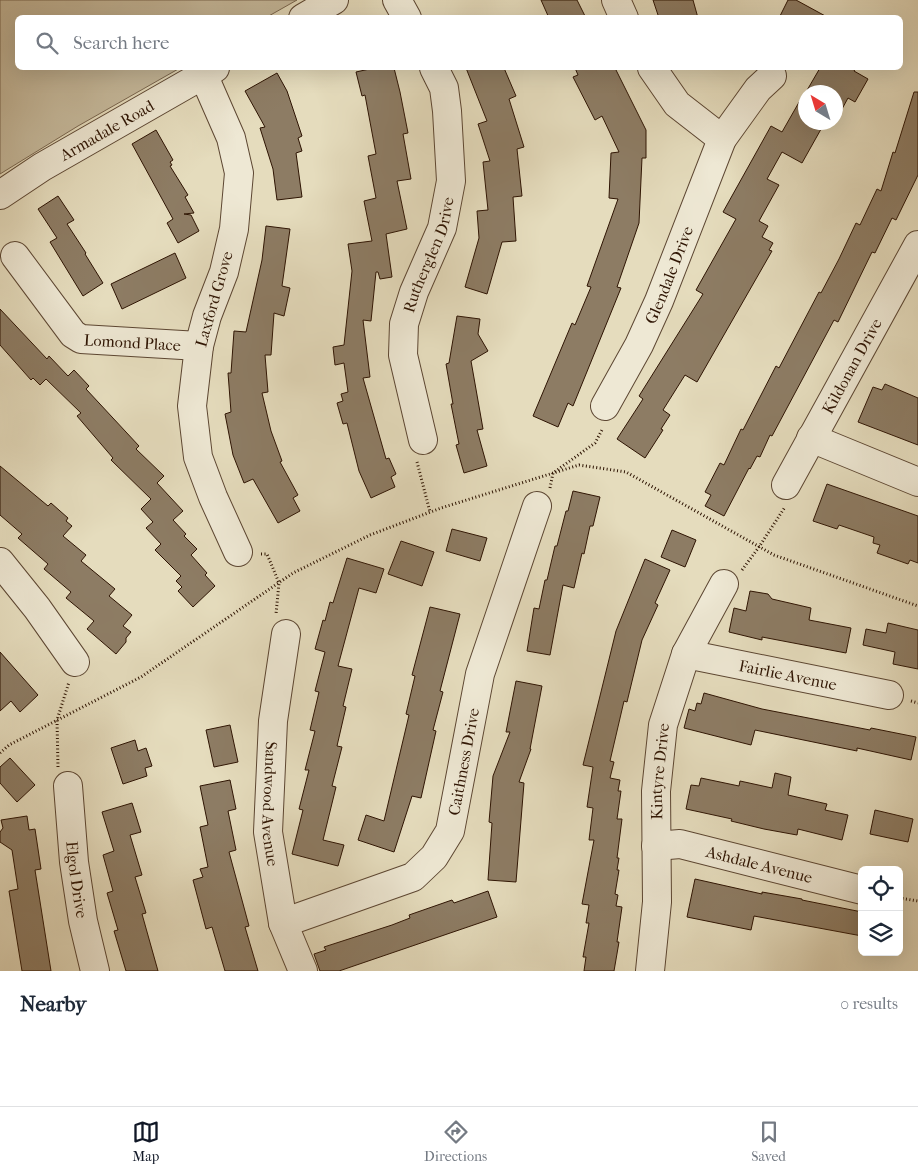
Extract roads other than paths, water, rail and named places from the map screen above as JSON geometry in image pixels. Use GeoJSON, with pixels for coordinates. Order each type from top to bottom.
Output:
{"type":"FeatureCollection","features":[{"type":"Feature","properties":{"kind":"street"},"geometry":{"type":"LineString","coordinates":[[308,15],[334,0]]}},
{"type":"Feature","properties":{"kind":"street"},"geometry":{"type":"LineString","coordinates":[[397,0],[405,15]]}},
{"type":"Feature","properties":{"kind":"street"},"geometry":{"type":"LineString","coordinates":[[616,0],[623,15]]}},
{"type":"Feature","properties":{"kind":"street","name":"Rutherglen Drive"},"geometry":{"type":"LineString","coordinates":[[424,440],[403,355],[403,347],[404,324],[414,292],[442,228],[451,181],[444,88],[435,70]]}},
{"type":"Feature","properties":{"kind":"street"},"geometry":{"type":"LineString","coordinates":[[653,70],[677,104],[722,139]]}},
{"type":"Feature","properties":{"kind":"street","name":"Armadale Road"},"geometry":{"type":"LineString","coordinates":[[0,196],[42,167],[209,71]]}},
{"type":"Feature","properties":{"kind":"street","name":"Laxford Grove"},"geometry":{"type":"LineString","coordinates":[[209,71],[231,138],[239,173],[232,238],[224,272],[207,316],[199,346],[192,406],[198,457],[213,497],[238,552]]}},
{"type":"Feature","properties":{"kind":"street","name":"Glendale Drive"},"geometry":{"type":"LineString","coordinates":[[605,406],[659,301],[722,139],[758,89],[772,76]]}},
{"type":"Feature","properties":{"kind":"street","name":"Kildonan Drive"},"geometry":{"type":"LineString","coordinates":[[786,485],[811,438],[907,287],[918,246]]}},
{"type":"Feature","properties":{"kind":"street","name":"Lomond Place"},"geometry":{"type":"LineString","coordinates":[[15,256],[74,334],[81,339],[199,346]]}},
{"type":"Feature","properties":{"kind":"street"},"geometry":{"type":"LineString","coordinates":[[811,438],[918,482]]}},
{"type":"Feature","properties":{"kind":"street","name":"Caithness Drive"},"geometry":{"type":"LineString","coordinates":[[284,923],[413,877],[434,858],[450,831],[480,674],[536,506]]}},
{"type":"Feature","properties":{"kind":"street"},"geometry":{"type":"LineString","coordinates":[[0,562],[37,608],[75,662]]}},
{"type":"Feature","properties":{"kind":"street","name":"Kintyre Drive"},"geometry":{"type":"LineString","coordinates":[[650,971],[657,902],[656,790],[664,724],[686,654],[724,584]]}},
{"type":"Feature","properties":{"kind":"street","name":"Sandwood Avenue"},"geometry":{"type":"LineString","coordinates":[[286,634],[273,721],[268,832],[284,923],[303,971]]}},
{"type":"Feature","properties":{"kind":"street","name":"Fairlie Avenue"},"geometry":{"type":"LineString","coordinates":[[686,654],[889,694]]}},
{"type":"Feature","properties":{"kind":"street","name":"Elgol Drive"},"geometry":{"type":"LineString","coordinates":[[68,786],[74,862],[83,920],[95,971]]}},
{"type":"Feature","properties":{"kind":"street","name":"Ashdale Avenue"},"geometry":{"type":"LineString","coordinates":[[656,846],[680,844],[858,889]]}}]}
